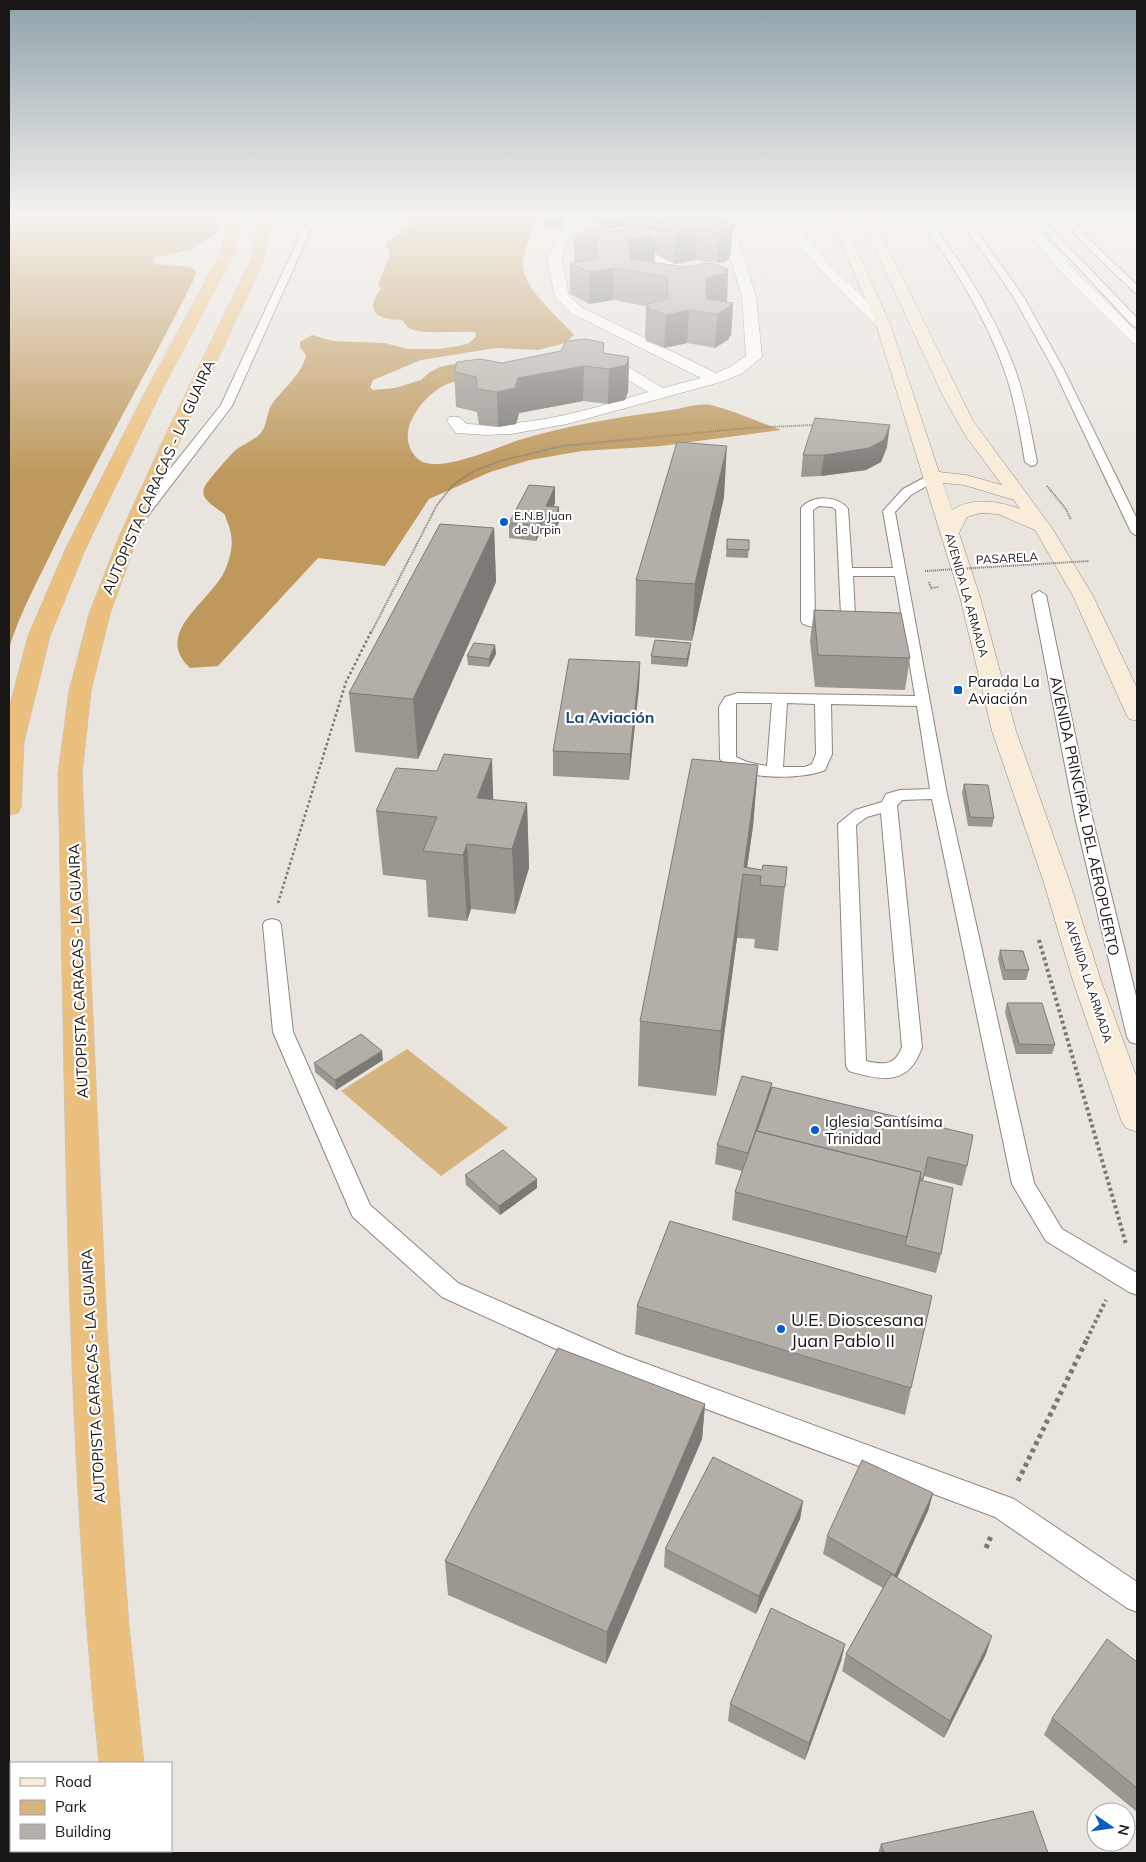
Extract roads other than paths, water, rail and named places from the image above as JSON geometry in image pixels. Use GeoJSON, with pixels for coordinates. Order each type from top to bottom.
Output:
{"type":"FeatureCollection","features":[{"type":"Feature","properties":{"kind":"highway"},"geometry":{"type":"LineString","coordinates":[[9,808],[12,742],[28,671],[40,636],[75,550],[154,390],[201,303]]}},
{"type":"Feature","properties":{"kind":"highway","name":"AUTOPISTA CARACAS - LA GUAIRA"},"geometry":{"type":"LineString","coordinates":[[121,1762],[108,1626],[89,1331],[70,774],[72,736],[85,659],[103,602],[134,524],[194,390],[236,303]]}},
{"type":"Feature","properties":{"kind":"main road","name":"AVENIDA LA ARMADA"},"geometry":{"type":"LineString","coordinates":[[874,303],[883,324],[970,598],[1004,731],[1056,880],[1087,980],[1137,1120]]}},
{"type":"Feature","properties":{"kind":"main road"},"geometry":{"type":"LineString","coordinates":[[909,303],[950,394],[967,423],[1043,528],[1081,590],[1104,634],[1137,714]]}},
{"type":"Feature","properties":{"kind":"main road"},"geometry":{"type":"LineString","coordinates":[[933,478],[966,480],[1020,496]]}},
{"type":"Feature","properties":{"kind":"main road"},"geometry":{"type":"LineString","coordinates":[[950,533],[959,513],[979,507],[1004,508],[1016,512],[1043,528]]}},
{"type":"Feature","properties":{"kind":"street"},"geometry":{"type":"LineString","coordinates":[[568,303],[576,310],[715,379]]}},
{"type":"Feature","properties":{"kind":"street"},"geometry":{"type":"LineString","coordinates":[[456,421],[462,429],[480,431],[520,427],[638,402],[715,379],[744,366],[754,357],[750,303]]}},
{"type":"Feature","properties":{"kind":"street"},"geometry":{"type":"LineString","coordinates":[[861,303],[883,324]]}},
{"type":"Feature","properties":{"kind":"street"},"geometry":{"type":"LineString","coordinates":[[1100,303],[1137,340]]}},
{"type":"Feature","properties":{"kind":"street"},"geometry":{"type":"LineString","coordinates":[[578,363],[612,364],[625,369],[661,394]]}},
{"type":"Feature","properties":{"kind":"lane"},"geometry":{"type":"LineString","coordinates":[[134,524],[226,406],[273,303]]}},
{"type":"Feature","properties":{"kind":"lane"},"geometry":{"type":"LineString","coordinates":[[977,303],[1001,348],[1018,398],[1031,462]]}},
{"type":"Feature","properties":{"kind":"lane"},"geometry":{"type":"LineString","coordinates":[[1022,303],[1107,465],[1137,532]]}},
{"type":"Feature","properties":{"kind":"lane"},"geometry":{"type":"LineString","coordinates":[[1117,303],[1137,324]]}},
{"type":"Feature","properties":{"kind":"lane"},"geometry":{"type":"LineString","coordinates":[[933,478],[907,492],[889,511],[939,794],[1023,1184],[1054,1235],[1137,1286]]}},
{"type":"Feature","properties":{"kind":"lane"},"geometry":{"type":"LineString","coordinates":[[827,502],[836,504],[842,509],[847,572],[848,616],[841,623],[834,626],[820,625],[808,621],[807,508],[811,504],[827,502]]}},
{"type":"Feature","properties":{"kind":"lane"},"geometry":{"type":"LineString","coordinates":[[847,572],[900,572]]}},
{"type":"Feature","properties":{"kind":"lane","name":"AVENIDA PRINCIPAL DEL AEROPUERTO"},"geometry":{"type":"LineString","coordinates":[[1039,595],[1066,736],[1105,919],[1137,1037]]}},
{"type":"Feature","properties":{"kind":"lane"},"geometry":{"type":"LineString","coordinates":[[823,700],[824,754],[819,767],[805,772],[776,771],[732,764],[728,759],[727,707],[730,700],[738,698],[923,701]]}},
{"type":"Feature","properties":{"kind":"lane"},"geometry":{"type":"LineString","coordinates":[[776,771],[780,699]]}},
{"type":"Feature","properties":{"kind":"lane"},"geometry":{"type":"LineString","coordinates":[[889,806],[866,810],[854,816],[847,824],[856,1066],[872,1070],[896,1071],[908,1061],[912,1047],[889,806],[892,798],[900,795],[939,794]]}},
{"type":"Feature","properties":{"kind":"lane"},"geometry":{"type":"LineString","coordinates":[[272,925],[283,1032],[361,1211],[450,1290],[611,1362],[1004,1508],[1137,1598]]}},
{"type":"Feature","properties":{"kind":"place","name":"E.N.B Juan de Urpin"},"geometry":{"type":"Point","coordinates":[504,522]}},
{"type":"Feature","properties":{"kind":"place","name":"Parada La Aviación"},"geometry":{"type":"Point","coordinates":[958,690]}},
{"type":"Feature","properties":{"kind":"place","name":"Iglesia Santísima Trinidad"},"geometry":{"type":"Point","coordinates":[815,1130]}},
{"type":"Feature","properties":{"kind":"place","name":"U.E. Dioscesana Juan Pablo II"},"geometry":{"type":"Point","coordinates":[781,1329]}},
{"type":"Feature","properties":{"kind":"district","name":"La Aviación"},"geometry":{"type":"Point","coordinates":[610,717]}}]}
